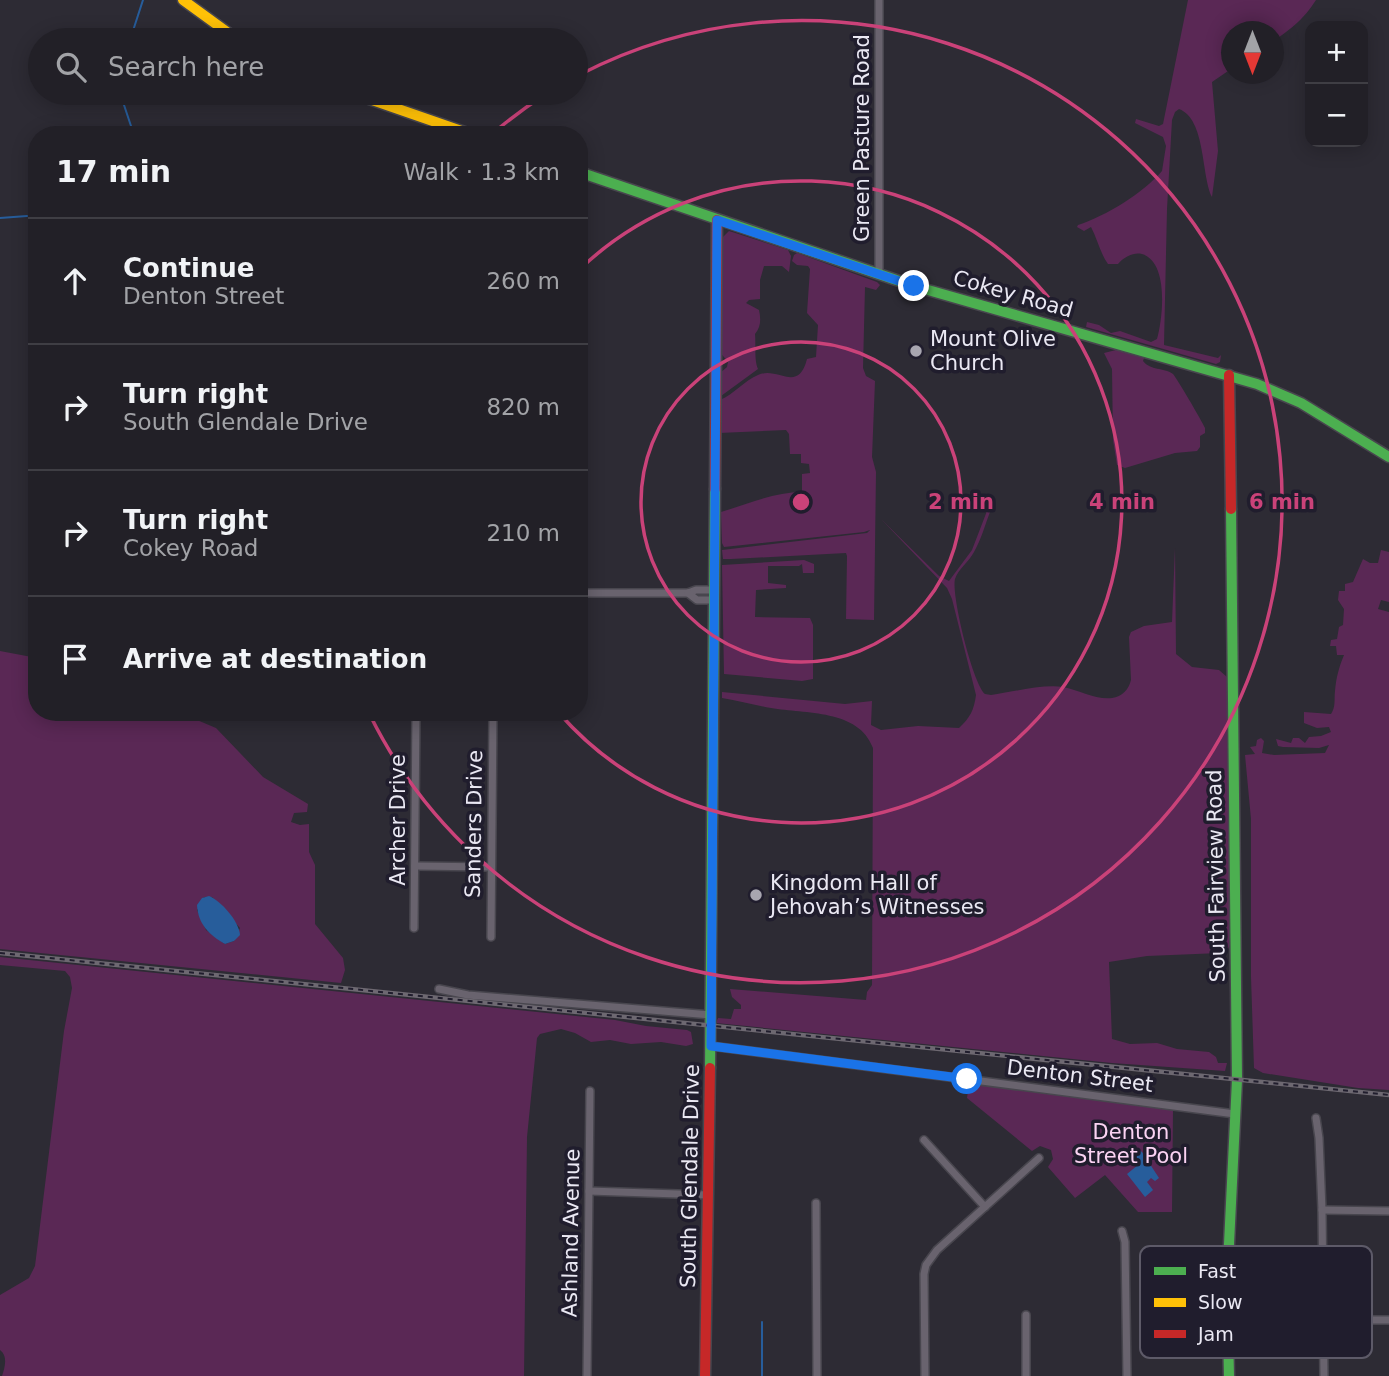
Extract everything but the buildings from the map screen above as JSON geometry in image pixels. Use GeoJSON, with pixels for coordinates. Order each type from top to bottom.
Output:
{"type":"FeatureCollection","features":[{"type":"Feature","properties":{"kind":"main road"},"geometry":{"type":"LineString","coordinates":[[183,0],[222,28]]}},
{"type":"Feature","properties":{"kind":"main road"},"geometry":{"type":"LineString","coordinates":[[387,105],[447,126]]}},
{"type":"Feature","properties":{"kind":"main road","name":"Cokey Road"},"geometry":{"type":"LineString","coordinates":[[588,175],[879,275],[1257,384],[1301,403],[1389,457]]}},
{"type":"Feature","properties":{"kind":"main road","name":"South Glendale Drive"},"geometry":{"type":"LineString","coordinates":[[705,1376],[711,1046],[717,220]]}},
{"type":"Feature","properties":{"kind":"main road","name":"South Fairview Road"},"geometry":{"type":"LineString","coordinates":[[1229,375],[1236,916],[1235,1114],[1229,1246]]}},
{"type":"Feature","properties":{"kind":"main road","name":"South Fairview Road"},"geometry":{"type":"LineString","coordinates":[[1229,1358],[1229,1376]]}},
{"type":"Feature","properties":{"kind":"street","name":"Green Pasture Road"},"geometry":{"type":"LineString","coordinates":[[879,0],[879,275]]}},
{"type":"Feature","properties":{"kind":"street"},"geometry":{"type":"LineString","coordinates":[[588,593],[688,593],[696,590],[715,595]]}},
{"type":"Feature","properties":{"kind":"street","name":"Archer Drive"},"geometry":{"type":"LineString","coordinates":[[414,928],[416,721]]}},
{"type":"Feature","properties":{"kind":"street","name":"Sanders Drive"},"geometry":{"type":"LineString","coordinates":[[491,937],[493,721]]}},
{"type":"Feature","properties":{"kind":"street"},"geometry":{"type":"LineString","coordinates":[[415,866],[491,867]]}},
{"type":"Feature","properties":{"kind":"street"},"geometry":{"type":"LineString","coordinates":[[439,989],[468,995],[711,1015]]}},
{"type":"Feature","properties":{"kind":"street","name":"Denton Street"},"geometry":{"type":"LineString","coordinates":[[711,1046],[1235,1114]]}},
{"type":"Feature","properties":{"kind":"street","name":"Ashland Avenue"},"geometry":{"type":"LineString","coordinates":[[587,1376],[590,1091]]}},
{"type":"Feature","properties":{"kind":"street"},"geometry":{"type":"LineString","coordinates":[[1316,1118],[1322,1246]]}},
{"type":"Feature","properties":{"kind":"street"},"geometry":{"type":"LineString","coordinates":[[924,1140],[985,1207]]}},
{"type":"Feature","properties":{"kind":"street"},"geometry":{"type":"LineString","coordinates":[[925,1376],[926,1265],[937,1250],[1039,1158]]}},
{"type":"Feature","properties":{"kind":"street"},"geometry":{"type":"LineString","coordinates":[[589,1191],[708,1195]]}},
{"type":"Feature","properties":{"kind":"street"},"geometry":{"type":"LineString","coordinates":[[816,1203],[817,1376]]}},
{"type":"Feature","properties":{"kind":"street"},"geometry":{"type":"LineString","coordinates":[[1322,1210],[1389,1211]]}},
{"type":"Feature","properties":{"kind":"street"},"geometry":{"type":"LineString","coordinates":[[1122,1231],[1125,1242],[1126,1376]]}},
{"type":"Feature","properties":{"kind":"street"},"geometry":{"type":"LineString","coordinates":[[1026,1315],[1026,1376]]}},
{"type":"Feature","properties":{"kind":"street"},"geometry":{"type":"LineString","coordinates":[[1324,1358],[1324,1376]]}},
{"type":"Feature","properties":{"kind":"green space"},"geometry":{"type":"Polygon","coordinates":[[[1188,0],[1316,0],[1307,13],[1284,33],[1284,21],[1221,21],[1221,76],[1212,82],[1218,151],[1212,197],[1194,124],[1188,115],[1179,109],[1172,120],[1164,345],[1218,358],[1221,355],[1220,362],[1216,364],[1086,327],[1087,322],[1099,325],[1111,333],[1120,331],[1151,342],[1157,339],[1162,292],[1157,268],[1151,259],[1135,254],[1118,264],[1108,264],[1091,227],[1084,231],[1077,227],[1123,203],[1162,171],[1166,146],[1163,137],[1135,123],[1136,119],[1159,126],[1163,124],[1188,0]]]}},
{"type":"Feature","properties":{"kind":"green space"},"geometry":{"type":"Polygon","coordinates":[[[729,231],[788,250],[791,256],[789,272],[782,266],[764,266],[760,280],[760,299],[746,303],[760,313],[755,334],[758,369],[721,396],[719,374],[727,367],[728,362],[719,351],[721,239],[729,231]]]}},
{"type":"Feature","properties":{"kind":"green space"},"geometry":{"type":"Polygon","coordinates":[[[797,253],[880,285],[876,290],[865,287],[863,368],[866,376],[875,381],[872,457],[876,472],[874,620],[846,619],[846,553],[723,559],[722,550],[867,533],[870,530],[724,547],[722,543],[721,512],[772,496],[802,492],[802,474],[810,473],[809,464],[801,463],[801,454],[790,454],[789,434],[786,430],[719,433],[720,400],[758,375],[798,375],[807,359],[816,357],[818,325],[807,313],[810,269],[792,261],[797,253]]]}},
{"type":"Feature","properties":{"kind":"green space"},"geometry":{"type":"Polygon","coordinates":[[[1116,350],[1144,358],[1143,361],[1150,366],[1173,374],[1205,428],[1197,451],[1175,453],[1125,468],[1117,465],[1113,440],[1112,369],[1104,353],[1116,350]]]}},
{"type":"Feature","properties":{"kind":"green space"},"geometry":{"type":"Polygon","coordinates":[[[987,511],[990,512],[979,543],[955,579],[956,602],[969,657],[985,694],[1055,686],[1100,698],[1112,698],[1122,694],[1131,680],[1131,632],[1144,626],[1172,622],[1175,548],[1176,654],[1192,667],[1219,670],[1227,677],[1230,944],[1228,949],[1220,953],[1147,956],[1109,962],[1112,1039],[1130,1044],[1157,1043],[1177,1049],[1209,1052],[1216,1057],[1218,1063],[1227,1063],[1225,1071],[1112,1063],[716,1023],[718,1018],[731,1019],[734,1009],[741,1009],[741,1005],[732,997],[730,989],[866,1000],[872,985],[873,748],[866,735],[844,720],[722,698],[722,692],[845,704],[872,701],[871,725],[881,730],[918,726],[959,728],[971,713],[976,695],[952,599],[947,588],[881,519],[939,576],[949,581],[972,550],[987,511]]]}},
{"type":"Feature","properties":{"kind":"green space"},"geometry":{"type":"Polygon","coordinates":[[[1381,550],[1389,552],[1389,602],[1381,600],[1378,609],[1389,612],[1389,1090],[1358,1088],[1263,1073],[1254,1068],[1251,819],[1245,755],[1255,754],[1250,747],[1256,746],[1257,740],[1261,738],[1264,741],[1262,753],[1325,753],[1329,745],[1319,748],[1283,747],[1278,746],[1276,739],[1291,743],[1293,738],[1299,738],[1305,743],[1309,737],[1331,732],[1329,727],[1317,728],[1304,723],[1304,712],[1331,714],[1333,711],[1337,677],[1344,655],[1337,655],[1336,646],[1330,646],[1331,640],[1337,639],[1339,627],[1343,625],[1344,609],[1338,600],[1339,591],[1345,591],[1345,584],[1353,582],[1363,559],[1378,563],[1381,550]]]}},
{"type":"Feature","properties":{"kind":"green space"},"geometry":{"type":"Polygon","coordinates":[[[804,560],[814,564],[814,573],[803,573],[802,564],[768,566],[768,583],[786,585],[786,588],[756,590],[755,617],[810,618],[813,625],[813,679],[802,681],[724,674],[722,565],[804,560]]]}},
{"type":"Feature","properties":{"kind":"green space"},"geometry":{"type":"Polygon","coordinates":[[[0,651],[28,656],[28,721],[199,721],[216,728],[263,777],[308,804],[307,812],[294,813],[291,822],[309,824],[309,852],[315,865],[315,924],[343,958],[345,970],[341,983],[0,949],[0,651]],[[204,897],[197,910],[206,930],[225,944],[234,941],[240,928],[212,897],[204,897]]]}},
{"type":"Feature","properties":{"kind":"green space"},"geometry":{"type":"Polygon","coordinates":[[[0,957],[615,1020],[687,1030],[691,1032],[693,1044],[631,1044],[610,1040],[591,1042],[561,1029],[540,1034],[537,1038],[527,1137],[524,1376],[2,1376],[5,1362],[0,1350],[0,1295],[29,1278],[35,1266],[64,1031],[72,988],[70,977],[65,971],[0,965],[0,957]]]}},
{"type":"Feature","properties":{"kind":"green space","name":"Denton Street Pool"},"geometry":{"type":"Polygon","coordinates":[[[969,1084],[1173,1109],[1172,1212],[1138,1212],[1105,1175],[1075,1198],[1048,1167],[1053,1159],[1051,1150],[1040,1146],[1032,1151],[967,1098],[969,1084]]]}},
{"type":"Feature","properties":{"kind":"water"},"geometry":{"type":"Polygon","coordinates":[[[209,896],[233,918],[240,935],[234,941],[225,944],[209,933],[202,923],[197,905],[202,898],[209,896]]]}},
{"type":"Feature","properties":{"kind":"water"},"geometry":{"type":"Polygon","coordinates":[[[1135,1147],[1142,1152],[1159,1178],[1155,1181],[1151,1178],[1147,1182],[1153,1190],[1145,1197],[1127,1174],[1138,1165],[1128,1156],[1129,1151],[1135,1147]]]}},
{"type":"Feature","properties":{"kind":"waterway"},"geometry":{"type":"LineString","coordinates":[[134,28],[143,0]]}},
{"type":"Feature","properties":{"kind":"waterway"},"geometry":{"type":"LineString","coordinates":[[124,105],[131,126]]}},
{"type":"Feature","properties":{"kind":"waterway"},"geometry":{"type":"LineString","coordinates":[[0,218],[27,216]]}},
{"type":"Feature","properties":{"kind":"waterway"},"geometry":{"type":"LineString","coordinates":[[762,1322],[762,1376]]}},
{"type":"Feature","properties":{"kind":"railway"},"geometry":{"type":"LineString","coordinates":[[0,953],[1389,1095]]}},
{"type":"Feature","properties":{"kind":"traffic: fast"},"geometry":{"type":"LineString","coordinates":[[588,175],[914,286],[1257,384],[1301,403],[1389,457]]}},
{"type":"Feature","properties":{"kind":"traffic: fast"},"geometry":{"type":"LineString","coordinates":[[710,1068],[715,489]]}},
{"type":"Feature","properties":{"kind":"traffic: fast"},"geometry":{"type":"LineString","coordinates":[[1229,1246],[1237,1080],[1231,509]]}},
{"type":"Feature","properties":{"kind":"traffic: fast"},"geometry":{"type":"LineString","coordinates":[[1229,1358],[1229,1376]]}},
{"type":"Feature","properties":{"kind":"traffic: slow"},"geometry":{"type":"LineString","coordinates":[[183,0],[222,28]]}},
{"type":"Feature","properties":{"kind":"traffic: slow"},"geometry":{"type":"LineString","coordinates":[[387,105],[447,126]]}},
{"type":"Feature","properties":{"kind":"traffic: jam"},"geometry":{"type":"LineString","coordinates":[[715,489],[717,220]]}},
{"type":"Feature","properties":{"kind":"traffic: jam"},"geometry":{"type":"LineString","coordinates":[[1229,375],[1231,509]]}},
{"type":"Feature","properties":{"kind":"traffic: jam"},"geometry":{"type":"LineString","coordinates":[[705,1376],[710,1068]]}},
{"type":"Feature","properties":{"kind":"place","name":"Mount Olive Church"},"geometry":{"type":"Point","coordinates":[916,351]}},
{"type":"Feature","properties":{"kind":"place","name":"Kingdom Hall of Jehovah’s Witnesses"},"geometry":{"type":"Point","coordinates":[756,895]}},
{"type":"Feature","properties":{"kind":"route"},"geometry":{"type":"LineString","coordinates":[[914,286],[717,220],[711,1046],[967,1079]]}}]}
